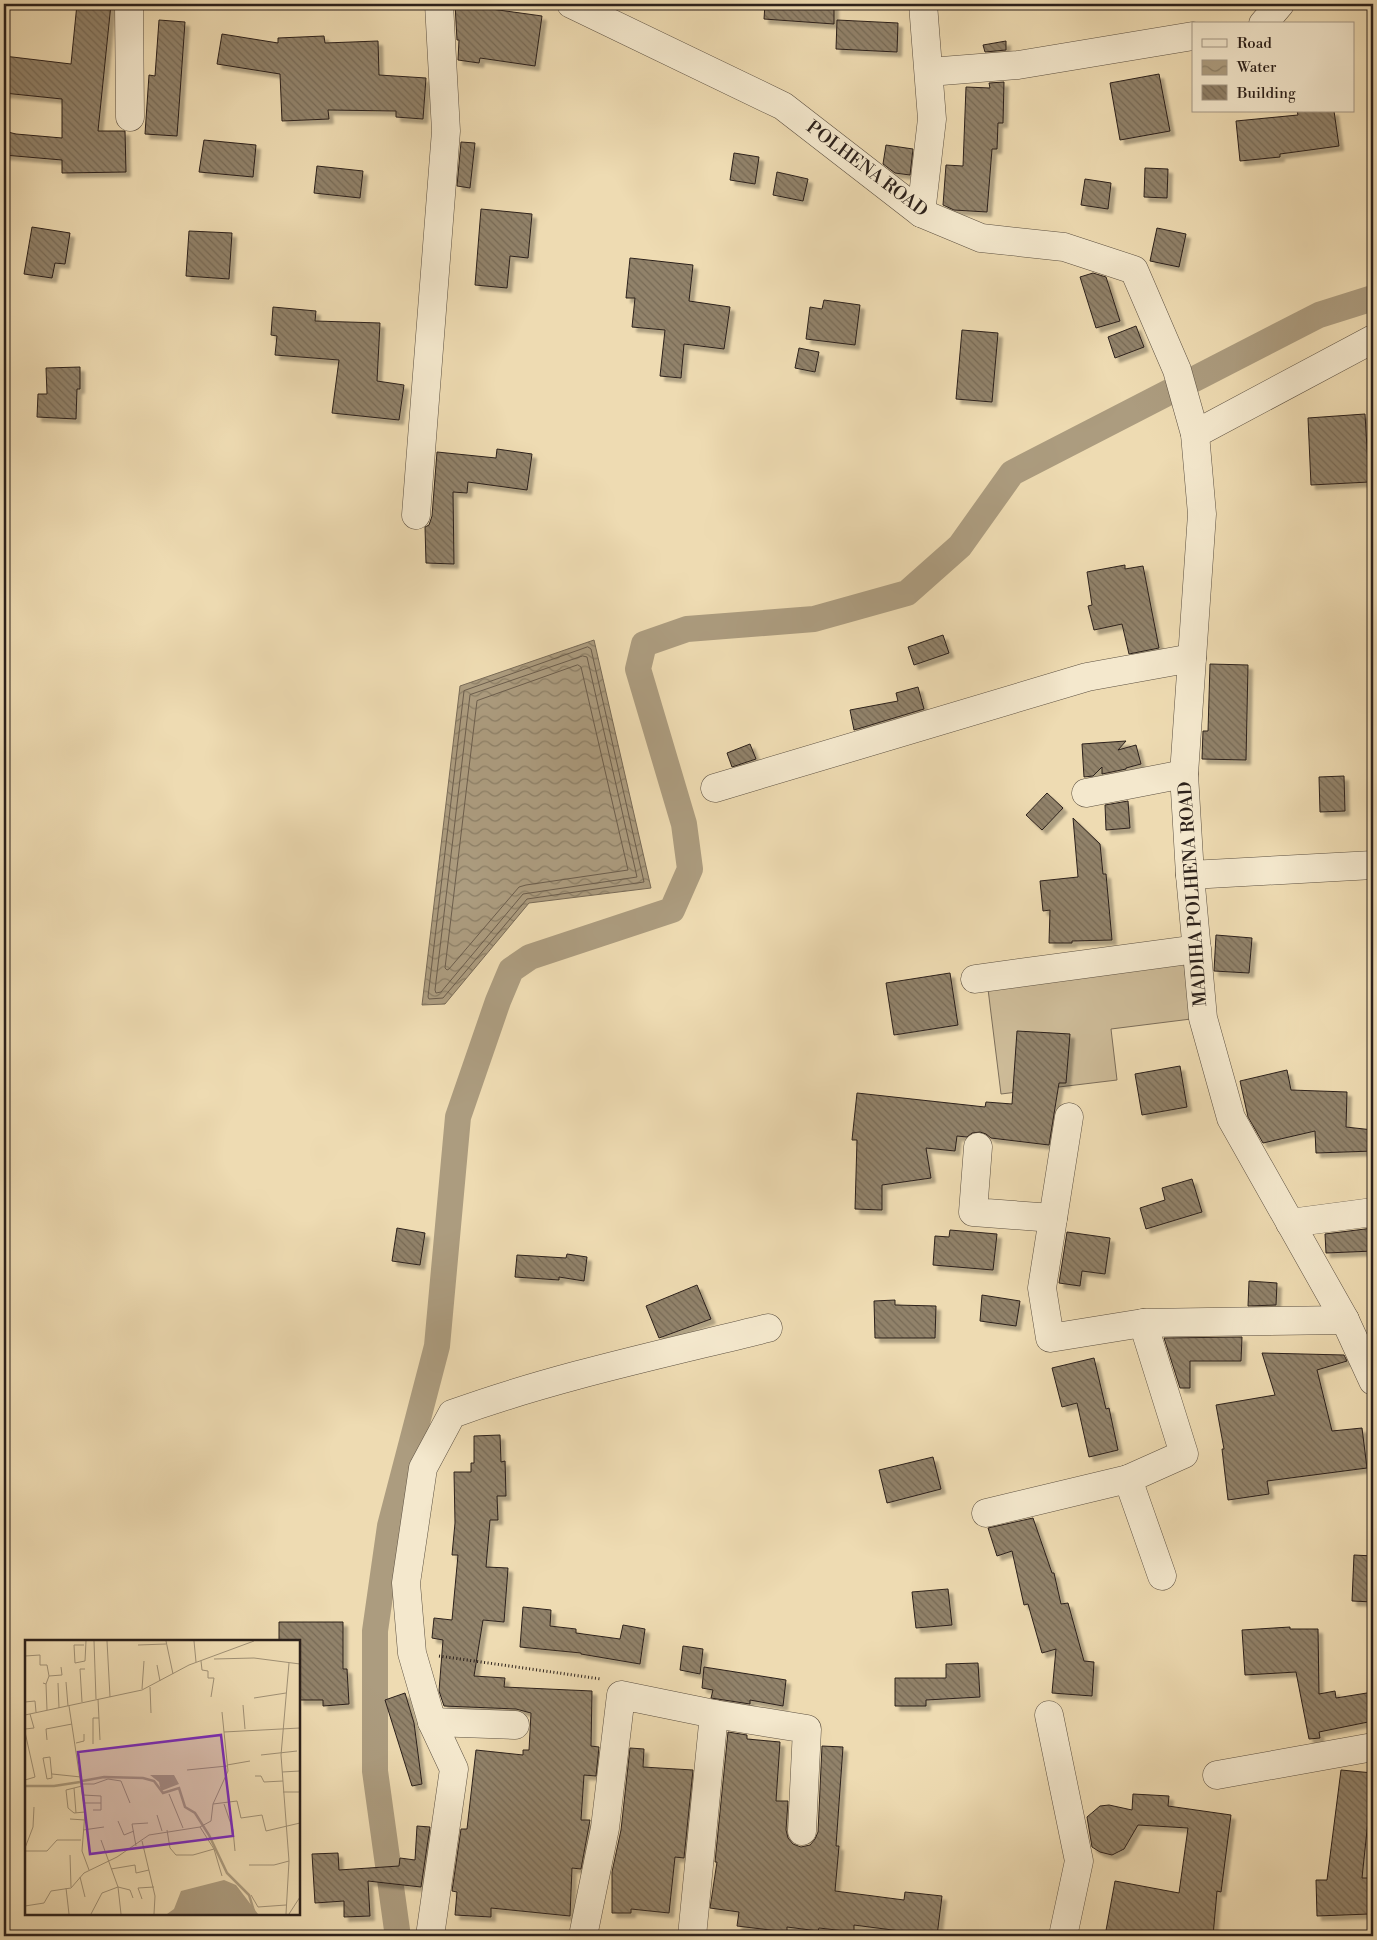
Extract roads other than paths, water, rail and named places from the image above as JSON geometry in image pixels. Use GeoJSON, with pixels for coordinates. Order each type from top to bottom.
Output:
{"type":"FeatureCollection","features":[{"type":"Feature","properties":{"kind":"street"},"geometry":{"type":"LineString","coordinates":[[129,4],[130,117]]}},
{"type":"Feature","properties":{"kind":"street"},"geometry":{"type":"LineString","coordinates":[[416,515],[446,131],[439,4]]}},
{"type":"Feature","properties":{"kind":"street","name":"POLHENA ROAD"},"geometry":{"type":"LineString","coordinates":[[572,4],[784,106],[921,213],[981,238],[1064,247],[1134,270],[1177,370]]}},
{"type":"Feature","properties":{"kind":"street"},"geometry":{"type":"LineString","coordinates":[[921,213],[932,118],[922,4]]}},
{"type":"Feature","properties":{"kind":"street"},"geometry":{"type":"LineString","coordinates":[[1265,22],[1280,4]]}},
{"type":"Feature","properties":{"kind":"street"},"geometry":{"type":"LineString","coordinates":[[929,72],[1018,66],[1192,36]]}},
{"type":"Feature","properties":{"kind":"street"},"geometry":{"type":"LineString","coordinates":[[1192,423],[1373,339]]}},
{"type":"Feature","properties":{"kind":"street","name":"MADIHA POLHENA ROAD"},"geometry":{"type":"LineString","coordinates":[[1177,370],[1192,423],[1202,514],[1184,774],[1190,875],[1203,1018],[1230,1118],[1345,1320],[1373,1382]]}},
{"type":"Feature","properties":{"kind":"street"},"geometry":{"type":"LineString","coordinates":[[715,788],[1086,677],[1192,658]]}},
{"type":"Feature","properties":{"kind":"street"},"geometry":{"type":"LineString","coordinates":[[1086,793],[1184,774]]}},
{"type":"Feature","properties":{"kind":"street"},"geometry":{"type":"LineString","coordinates":[[1190,875],[1373,865]]}},
{"type":"Feature","properties":{"kind":"street"},"geometry":{"type":"LineString","coordinates":[[975,978],[1197,949]]}},
{"type":"Feature","properties":{"kind":"street"},"geometry":{"type":"LineString","coordinates":[[1069,1116],[1042,1288],[1050,1338],[1143,1323],[1345,1320]]}},
{"type":"Feature","properties":{"kind":"street"},"geometry":{"type":"LineString","coordinates":[[978,1147],[973,1212],[1053,1218]]}},
{"type":"Feature","properties":{"kind":"street"},"geometry":{"type":"LineString","coordinates":[[1290,1223],[1373,1212]]}},
{"type":"Feature","properties":{"kind":"street"},"geometry":{"type":"LineString","coordinates":[[986,1513],[1128,1479],[1184,1454],[1143,1323]]}},
{"type":"Feature","properties":{"kind":"street"},"geometry":{"type":"LineString","coordinates":[[430,1936],[454,1769],[432,1722],[412,1652],[406,1583],[423,1468],[452,1414],[483,1403],[634,1361],[768,1328]]}},
{"type":"Feature","properties":{"kind":"street"},"geometry":{"type":"LineString","coordinates":[[1128,1479],[1162,1576]]}},
{"type":"Feature","properties":{"kind":"street"},"geometry":{"type":"LineString","coordinates":[[583,1936],[605,1828],[621,1695],[714,1714],[807,1729],[802,1831]]}},
{"type":"Feature","properties":{"kind":"street"},"geometry":{"type":"LineString","coordinates":[[692,1936],[714,1714]]}},
{"type":"Feature","properties":{"kind":"street"},"geometry":{"type":"LineString","coordinates":[[1049,1715],[1079,1861],[1063,1936]]}},
{"type":"Feature","properties":{"kind":"street"},"geometry":{"type":"LineString","coordinates":[[432,1722],[515,1725]]}},
{"type":"Feature","properties":{"kind":"street"},"geometry":{"type":"LineString","coordinates":[[1217,1775],[1373,1748]]}},
{"type":"Feature","properties":{"kind":"water"},"geometry":{"type":"Polygon","coordinates":[[[594,640],[651,888],[529,903],[445,1004],[422,1005],[460,686],[594,640]]]}},
{"type":"Feature","properties":{"kind":"waterway"},"geometry":{"type":"LineString","coordinates":[[397,1930],[375,1771],[375,1631],[390,1526],[437,1346],[458,1117],[498,1001],[511,970],[530,957],[672,910],[690,869],[684,824],[638,669],[644,644],[687,629],[814,619],[907,593],[960,546],[1012,473],[1319,315],[1373,298]]}}]}
